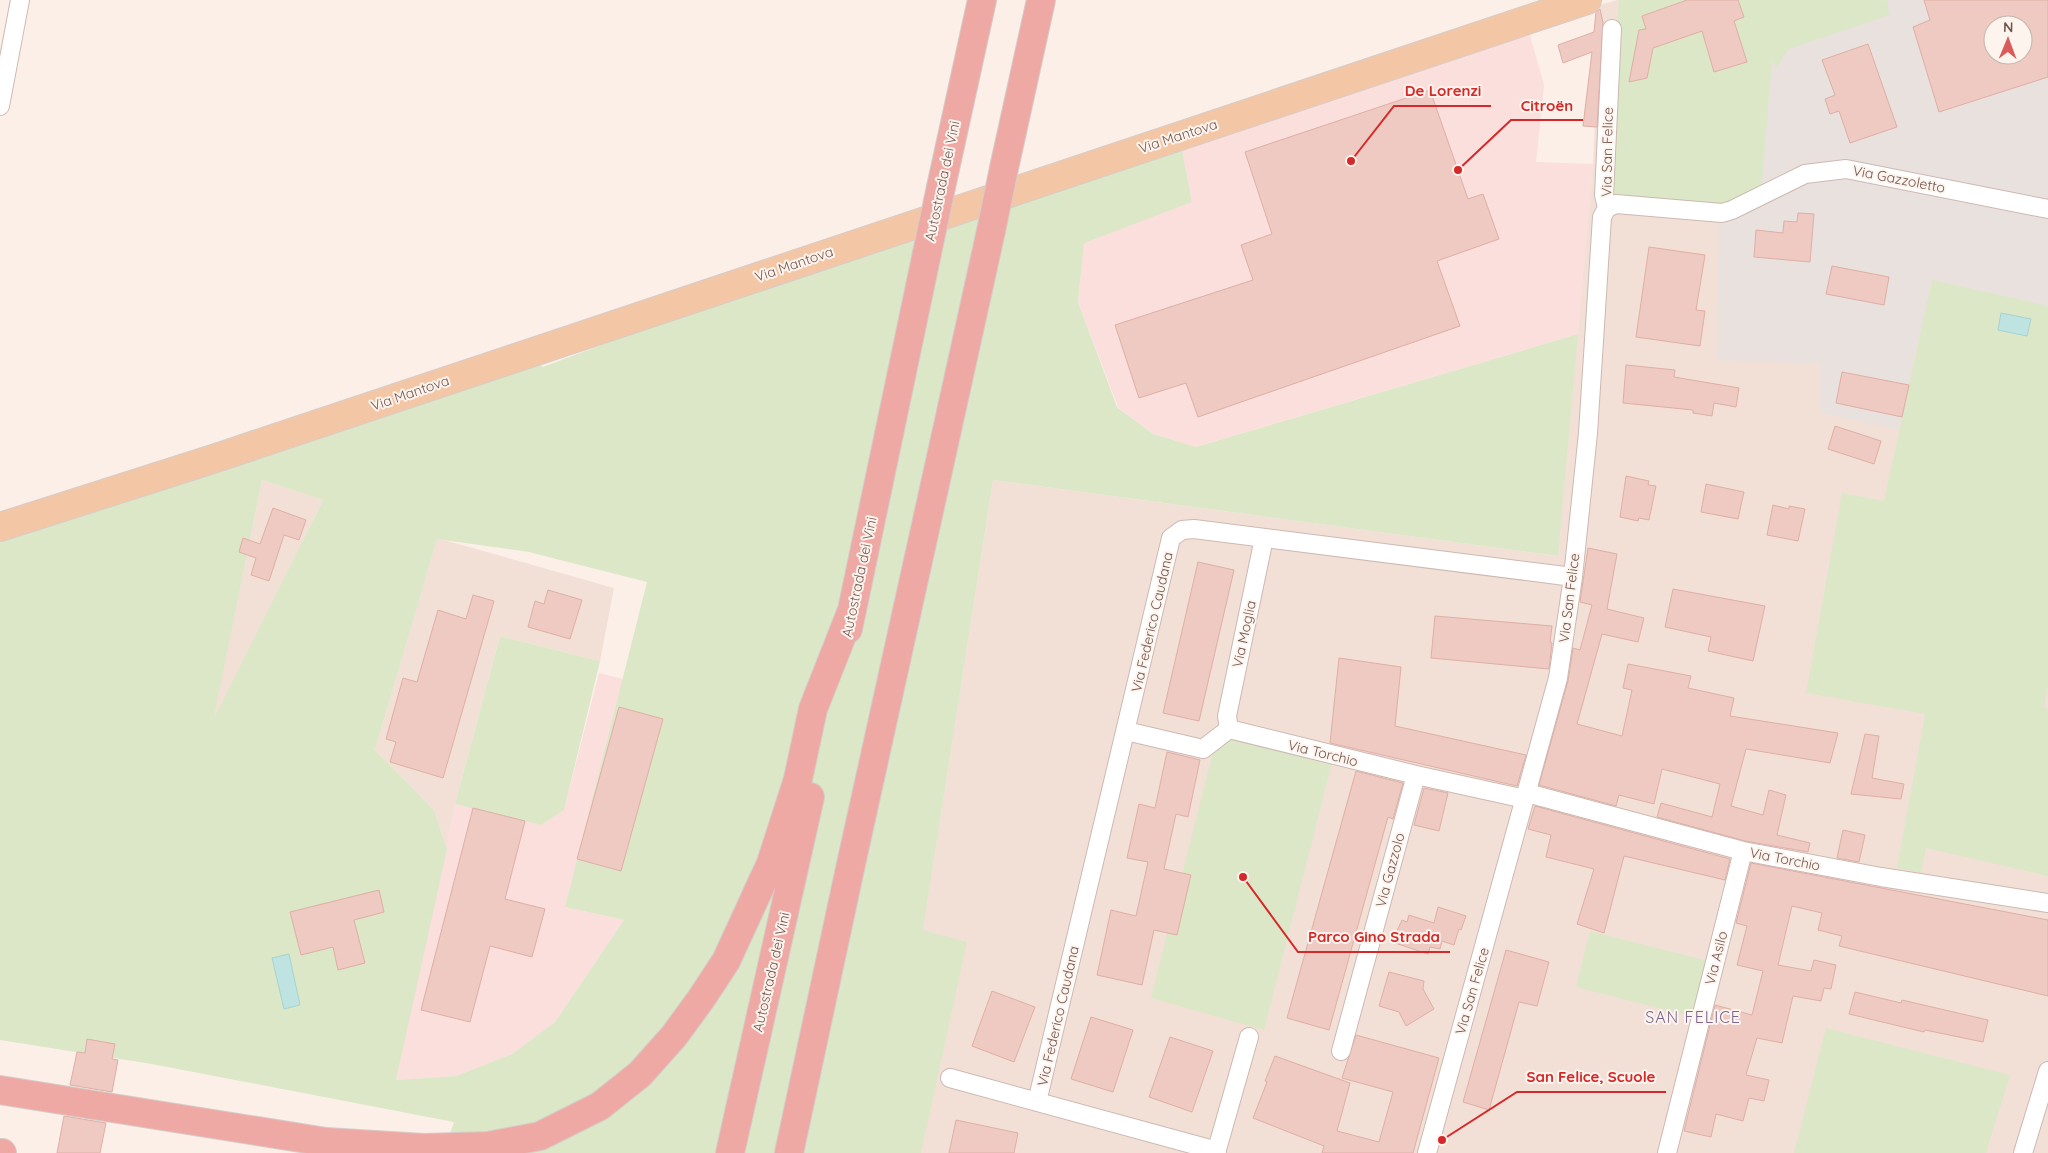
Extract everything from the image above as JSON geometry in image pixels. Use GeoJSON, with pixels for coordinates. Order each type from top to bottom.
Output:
{"type":"FeatureCollection","features":[{"type":"Feature","properties":{"kind":"highway","name":"Autostrada dei Vini"},"geometry":{"type":"LineString","coordinates":[[730,1153],[852,610],[982,0]]}},
{"type":"Feature","properties":{"kind":"highway"},"geometry":{"type":"LineString","coordinates":[[789,1153],[1040,0]]}},
{"type":"Feature","properties":{"kind":"highway"},"geometry":{"type":"LineString","coordinates":[[326,1142],[424,1148],[488,1146],[513,1142],[540,1136],[600,1106],[640,1074],[674,1036],[701,1000],[726,961],[750,912],[772,863],[786,822],[814,709],[852,610]]}},
{"type":"Feature","properties":{"kind":"highway"},"geometry":{"type":"LineString","coordinates":[[0,1090],[384,1153]]}},
{"type":"Feature","properties":{"kind":"main road","name":"Via Mantova"},"geometry":{"type":"LineString","coordinates":[[0,527],[216,458],[1587,0]]}},
{"type":"Feature","properties":{"kind":"street"},"geometry":{"type":"LineString","coordinates":[[0,106],[20,0]]}},
{"type":"Feature","properties":{"kind":"street","name":"Via San Felice"},"geometry":{"type":"LineString","coordinates":[[1427,1153],[1558,678],[1573,577],[1588,433],[1602,217],[1607,208],[1604,195],[1612,29]]}},
{"type":"Feature","properties":{"kind":"street","name":"Via Gazzoletto"},"geometry":{"type":"LineString","coordinates":[[1607,208],[1616,204],[1722,212],[1732,210],[1805,174],[1846,169],[2048,209]]}},
{"type":"Feature","properties":{"kind":"street","name":"Via Federico Caudana"},"geometry":{"type":"LineString","coordinates":[[1037,1102],[1171,538],[1182,530],[1194,529],[1573,577]]}},
{"type":"Feature","properties":{"kind":"street","name":"Via Moglia"},"geometry":{"type":"LineString","coordinates":[[1229,729],[1227,716],[1264,538]]}},
{"type":"Feature","properties":{"kind":"street"},"geometry":{"type":"LineString","coordinates":[[1126,731],[1203,749],[1229,729]]}},
{"type":"Feature","properties":{"kind":"street","name":"Via Torchio"},"geometry":{"type":"LineString","coordinates":[[1229,729],[1416,775],[1526,796],[1743,851],[1880,877],[2048,903]]}},
{"type":"Feature","properties":{"kind":"street","name":"Via Gazzolo"},"geometry":{"type":"LineString","coordinates":[[1341,1051],[1416,775]]}},
{"type":"Feature","properties":{"kind":"street","name":"Via Asilo"},"geometry":{"type":"LineString","coordinates":[[1667,1153],[1743,851]]}},
{"type":"Feature","properties":{"kind":"street"},"geometry":{"type":"LineString","coordinates":[[1217,1152],[1249,1037]]}},
{"type":"Feature","properties":{"kind":"street"},"geometry":{"type":"LineString","coordinates":[[2023,1153],[2048,1071]]}},
{"type":"Feature","properties":{"kind":"street","name":"Via Federico Caudana"},"geometry":{"type":"LineString","coordinates":[[950,1078],[1217,1152]]}},
{"type":"Feature","properties":{"kind":"shaded area"},"geometry":{"type":"Polygon","coordinates":[[[1617,0],[2048,0],[2048,1153],[888,1153],[993,480],[1557,556],[1593,164],[1600,5],[1617,0]]]}},
{"type":"Feature","properties":{"kind":"shaded area"},"geometry":{"type":"Polygon","coordinates":[[[1887,0],[2048,0],[2048,306],[1932,280],[1899,430],[1819,412],[1820,364],[1718,360],[1719,210],[1773,48],[1877,10],[1887,0]]]}},
{"type":"Feature","properties":{"kind":"shaded area"},"geometry":{"type":"Polygon","coordinates":[[[1528,29],[1544,85],[1536,162],[1593,164],[1578,334],[1195,447],[1153,434],[1118,407],[1078,302],[1084,242],[1192,202],[1182,150],[1528,29]]]}},
{"type":"Feature","properties":{"kind":"shaded area"},"geometry":{"type":"Polygon","coordinates":[[[262,480],[323,500],[213,721],[262,480]]]}},
{"type":"Feature","properties":{"kind":"shaded area"},"geometry":{"type":"Polygon","coordinates":[[[437,538],[614,588],[600,661],[500,636],[455,804],[447,849],[434,810],[375,750],[437,538]]]}},
{"type":"Feature","properties":{"kind":"shaded area"},"geometry":{"type":"Polygon","coordinates":[[[599,673],[623,679],[565,907],[624,920],[555,1022],[512,1054],[456,1076],[396,1080],[455,804],[541,825],[564,810],[599,673]]]}},
{"type":"Feature","properties":{"kind":"green space"},"geometry":{"type":"Polygon","coordinates":[[[1619,0],[1887,0],[1889,15],[1789,49],[1776,68],[1772,60],[1761,192],[1719,210],[1605,200],[1605,156],[1619,0]]]}},
{"type":"Feature","properties":{"kind":"green space"},"geometry":{"type":"Polygon","coordinates":[[[1182,150],[1192,202],[1084,243],[1078,302],[1117,407],[1153,434],[1196,447],[1578,334],[1558,556],[993,480],[923,930],[967,942],[921,1153],[443,1153],[454,1122],[152,1064],[0,1040],[0,512],[520,349],[543,367],[855,249],[1182,150]],[[262,480],[214,718],[323,500],[262,480]],[[437,539],[375,750],[434,810],[447,849],[396,1080],[456,1076],[512,1054],[555,1022],[624,920],[565,907],[647,582],[529,552],[437,539]]]}},
{"type":"Feature","properties":{"kind":"green space"},"geometry":{"type":"Polygon","coordinates":[[[1932,280],[2048,306],[2048,684],[2044,707],[2048,708],[2048,876],[1926,848],[1921,873],[1897,868],[1925,714],[1806,693],[1842,493],[1884,501],[1932,280]]]}},
{"type":"Feature","properties":{"kind":"green space"},"geometry":{"type":"Polygon","coordinates":[[[500,636],[600,661],[564,810],[541,825],[455,804],[500,636]]]}},
{"type":"Feature","properties":{"kind":"green space"},"geometry":{"type":"Polygon","coordinates":[[[1218,732],[1334,755],[1264,1030],[1151,998],[1218,732]]]}},
{"type":"Feature","properties":{"kind":"green space"},"geometry":{"type":"Polygon","coordinates":[[[1590,931],[1708,961],[1693,1017],[1576,987],[1590,931]]]}},
{"type":"Feature","properties":{"kind":"green space"},"geometry":{"type":"Polygon","coordinates":[[[1826,1028],[2010,1075],[1986,1153],[1794,1153],[1826,1028]]]}},
{"type":"Feature","properties":{"kind":"water"},"geometry":{"type":"Polygon","coordinates":[[[2001,313],[2031,319],[2027,336],[1998,330],[2001,313]]]}},
{"type":"Feature","properties":{"kind":"water"},"geometry":{"type":"Polygon","coordinates":[[[289,954],[300,1005],[284,1009],[272,958],[289,954]]]}},
{"type":"Feature","properties":{"kind":"building"},"geometry":{"type":"Polygon","coordinates":[[[1687,0],[1738,0],[1744,17],[1734,21],[1747,62],[1714,72],[1702,31],[1653,48],[1647,78],[1629,82],[1639,30],[1646,29],[1642,16],[1687,0]]]}},
{"type":"Feature","properties":{"kind":"building"},"geometry":{"type":"Polygon","coordinates":[[[1924,0],[2048,0],[2048,77],[1939,112],[1913,27],[1930,20],[1924,0]]]}},
{"type":"Feature","properties":{"kind":"building"},"geometry":{"type":"Polygon","coordinates":[[[1600,9],[1603,23],[1597,127],[1583,126],[1592,52],[1563,63],[1558,45],[1594,32],[1596,12],[1600,9]]]}},
{"type":"Feature","properties":{"kind":"building"},"geometry":{"type":"Polygon","coordinates":[[[1868,44],[1897,127],[1850,143],[1839,111],[1830,114],[1825,99],[1835,95],[1822,60],[1868,44]]]}},
{"type":"Feature","properties":{"kind":"building"},"geometry":{"type":"Polygon","coordinates":[[[1430,90],[1468,199],[1483,194],[1499,239],[1437,261],[1460,326],[1198,417],[1186,383],[1139,398],[1115,325],[1253,280],[1241,245],[1272,234],[1245,152],[1430,90]]]}},
{"type":"Feature","properties":{"kind":"building"},"geometry":{"type":"Polygon","coordinates":[[[1798,213],[1814,214],[1810,262],[1754,257],[1756,230],[1783,233],[1784,221],[1797,222],[1798,213]]]}},
{"type":"Feature","properties":{"kind":"building"},"geometry":{"type":"Polygon","coordinates":[[[1649,247],[1705,255],[1696,310],[1705,311],[1700,346],[1636,337],[1649,247]]]}},
{"type":"Feature","properties":{"kind":"building"},"geometry":{"type":"Polygon","coordinates":[[[1832,266],[1889,277],[1884,305],[1826,294],[1832,266]]]}},
{"type":"Feature","properties":{"kind":"building"},"geometry":{"type":"Polygon","coordinates":[[[1626,365],[1675,370],[1674,377],[1739,388],[1736,407],[1714,403],[1712,416],[1693,413],[1693,410],[1623,403],[1626,365]]]}},
{"type":"Feature","properties":{"kind":"building"},"geometry":{"type":"Polygon","coordinates":[[[1842,372],[1909,385],[1902,417],[1836,403],[1842,372]]]}},
{"type":"Feature","properties":{"kind":"building"},"geometry":{"type":"Polygon","coordinates":[[[1835,426],[1881,441],[1874,464],[1828,449],[1835,426]]]}},
{"type":"Feature","properties":{"kind":"building"},"geometry":{"type":"Polygon","coordinates":[[[1626,476],[1649,481],[1648,485],[1656,486],[1649,520],[1639,518],[1638,521],[1620,517],[1626,476]]]}},
{"type":"Feature","properties":{"kind":"building"},"geometry":{"type":"Polygon","coordinates":[[[1706,484],[1744,492],[1738,519],[1701,512],[1706,484]]]}},
{"type":"Feature","properties":{"kind":"building"},"geometry":{"type":"Polygon","coordinates":[[[1773,505],[1789,509],[1789,506],[1805,509],[1798,541],[1767,535],[1773,505]]]}},
{"type":"Feature","properties":{"kind":"building"},"geometry":{"type":"Polygon","coordinates":[[[273,508],[306,520],[299,540],[284,535],[269,581],[251,575],[256,558],[239,552],[243,538],[260,544],[273,508]]]}},
{"type":"Feature","properties":{"kind":"building"},"geometry":{"type":"Polygon","coordinates":[[[1588,548],[1617,554],[1607,609],[1644,618],[1638,642],[1602,634],[1577,724],[1622,736],[1632,690],[1623,688],[1628,664],[1691,676],[1688,688],[1734,698],[1730,716],[1838,733],[1830,763],[1746,749],[1731,806],[1763,815],[1769,790],[1786,795],[1777,835],[1810,843],[1808,852],[1745,841],[1657,817],[1661,803],[1712,817],[1720,784],[1662,769],[1654,804],[1619,795],[1616,806],[1539,785],[1568,681],[1573,648],[1580,650],[1592,605],[1580,602],[1588,548]]]}},
{"type":"Feature","properties":{"kind":"building"},"geometry":{"type":"Polygon","coordinates":[[[1198,562],[1234,570],[1199,721],[1163,713],[1198,562]]]}},
{"type":"Feature","properties":{"kind":"building"},"geometry":{"type":"Polygon","coordinates":[[[1673,589],[1765,606],[1753,661],[1708,651],[1711,637],[1665,627],[1673,589]]]}},
{"type":"Feature","properties":{"kind":"building"},"geometry":{"type":"Polygon","coordinates":[[[548,590],[582,600],[570,639],[528,627],[535,601],[544,604],[548,590]]]}},
{"type":"Feature","properties":{"kind":"building"},"geometry":{"type":"Polygon","coordinates":[[[473,595],[494,601],[443,778],[390,762],[396,742],[386,739],[403,678],[417,682],[438,610],[466,619],[473,595]]]}},
{"type":"Feature","properties":{"kind":"building"},"geometry":{"type":"Polygon","coordinates":[[[1435,616],[1552,626],[1549,669],[1431,658],[1435,616]]]}},
{"type":"Feature","properties":{"kind":"building"},"geometry":{"type":"Polygon","coordinates":[[[1339,658],[1401,667],[1395,726],[1526,755],[1517,786],[1330,743],[1339,658]]]}},
{"type":"Feature","properties":{"kind":"building"},"geometry":{"type":"Polygon","coordinates":[[[619,707],[663,719],[621,871],[577,859],[619,707]]]}},
{"type":"Feature","properties":{"kind":"building"},"geometry":{"type":"Polygon","coordinates":[[[1865,734],[1879,736],[1872,778],[1904,784],[1901,799],[1851,794],[1865,734]]]}},
{"type":"Feature","properties":{"kind":"building"},"geometry":{"type":"Polygon","coordinates":[[[1167,752],[1200,760],[1188,817],[1176,814],[1164,869],[1191,875],[1177,935],[1154,930],[1142,985],[1097,975],[1111,910],[1136,916],[1148,862],[1127,858],[1139,804],[1155,808],[1167,752]]]}},
{"type":"Feature","properties":{"kind":"building"},"geometry":{"type":"Polygon","coordinates":[[[1356,771],[1403,783],[1393,819],[1388,817],[1329,1030],[1287,1018],[1356,771]]]}},
{"type":"Feature","properties":{"kind":"building"},"geometry":{"type":"Polygon","coordinates":[[[1424,788],[1448,793],[1439,831],[1414,825],[1424,788]]]}},
{"type":"Feature","properties":{"kind":"building"},"geometry":{"type":"Polygon","coordinates":[[[1535,806],[1730,859],[1725,880],[1624,856],[1604,933],[1577,924],[1594,869],[1546,857],[1551,835],[1528,829],[1535,806]]]}},
{"type":"Feature","properties":{"kind":"building"},"geometry":{"type":"Polygon","coordinates":[[[473,808],[525,821],[505,899],[545,909],[532,957],[490,946],[470,1022],[421,1010],[473,808]]]}},
{"type":"Feature","properties":{"kind":"building"},"geometry":{"type":"Polygon","coordinates":[[[1843,830],[1865,835],[1859,862],[1837,858],[1843,830]]]}},
{"type":"Feature","properties":{"kind":"building"},"geometry":{"type":"Polygon","coordinates":[[[1751,863],[2048,920],[2048,996],[1839,946],[1842,936],[1818,930],[1822,913],[1792,906],[1778,965],[1811,971],[1814,960],[1836,965],[1831,989],[1824,988],[1821,1001],[1793,996],[1782,1043],[1757,1038],[1746,1075],[1769,1080],[1764,1101],[1749,1098],[1743,1121],[1716,1114],[1711,1137],[1684,1131],[1715,1005],[1752,1015],[1763,971],[1737,965],[1747,926],[1736,923],[1751,863]]]}},
{"type":"Feature","properties":{"kind":"building"},"geometry":{"type":"Polygon","coordinates":[[[379,890],[384,912],[354,920],[365,963],[338,970],[333,947],[301,955],[290,912],[379,890]]]}},
{"type":"Feature","properties":{"kind":"building"},"geometry":{"type":"Polygon","coordinates":[[[1438,907],[1466,916],[1454,945],[1442,941],[1440,949],[1430,947],[1428,954],[1392,942],[1402,920],[1407,922],[1409,915],[1434,923],[1438,907]]]}},
{"type":"Feature","properties":{"kind":"building"},"geometry":{"type":"Polygon","coordinates":[[[1506,950],[1549,962],[1537,1006],[1519,1002],[1489,1110],[1463,1102],[1506,950]]]}},
{"type":"Feature","properties":{"kind":"building"},"geometry":{"type":"Polygon","coordinates":[[[1389,972],[1424,981],[1423,989],[1434,1009],[1406,1026],[1399,1012],[1379,1006],[1389,972]]]}},
{"type":"Feature","properties":{"kind":"building"},"geometry":{"type":"Polygon","coordinates":[[[992,991],[1035,1007],[1014,1062],[972,1046],[992,991]]]}},
{"type":"Feature","properties":{"kind":"building"},"geometry":{"type":"Polygon","coordinates":[[[1855,992],[1901,1003],[1902,1000],[1988,1020],[1983,1042],[1925,1030],[1924,1032],[1849,1014],[1855,992]]]}},
{"type":"Feature","properties":{"kind":"building"},"geometry":{"type":"Polygon","coordinates":[[[1091,1017],[1133,1030],[1113,1092],[1071,1079],[1091,1017]]]}},
{"type":"Feature","properties":{"kind":"building"},"geometry":{"type":"Polygon","coordinates":[[[1356,1035],[1439,1058],[1413,1153],[1322,1153],[1324,1146],[1253,1118],[1275,1056],[1350,1083],[1337,1131],[1379,1142],[1393,1092],[1342,1078],[1356,1035]]]}},
{"type":"Feature","properties":{"kind":"building"},"geometry":{"type":"Polygon","coordinates":[[[1170,1037],[1213,1051],[1192,1112],[1149,1097],[1170,1037]]]}},
{"type":"Feature","properties":{"kind":"building"},"geometry":{"type":"Polygon","coordinates":[[[87,1039],[115,1044],[112,1059],[118,1060],[112,1092],[70,1085],[77,1052],[85,1053],[87,1039]]]}},
{"type":"Feature","properties":{"kind":"building"},"geometry":{"type":"Polygon","coordinates":[[[64,1116],[106,1123],[100,1153],[57,1153],[64,1116]]]}},
{"type":"Feature","properties":{"kind":"building"},"geometry":{"type":"Polygon","coordinates":[[[956,1120],[1018,1133],[1014,1153],[949,1153],[956,1120]]]}},
{"type":"Feature","properties":{"kind":"place","name":"De Lorenzi"},"geometry":{"type":"Point","coordinates":[1351,161]}},
{"type":"Feature","properties":{"kind":"place","name":"Citroën"},"geometry":{"type":"Point","coordinates":[1458,170]}},
{"type":"Feature","properties":{"kind":"place","name":"Parco Gino Strada"},"geometry":{"type":"Point","coordinates":[1243,877]}},
{"type":"Feature","properties":{"kind":"place","name":"San Felice, Scuole"},"geometry":{"type":"Point","coordinates":[1442,1140]}},
{"type":"Feature","properties":{"kind":"district","name":"SAN FELICE"},"geometry":{"type":"Point","coordinates":[1693,1017]}}]}
